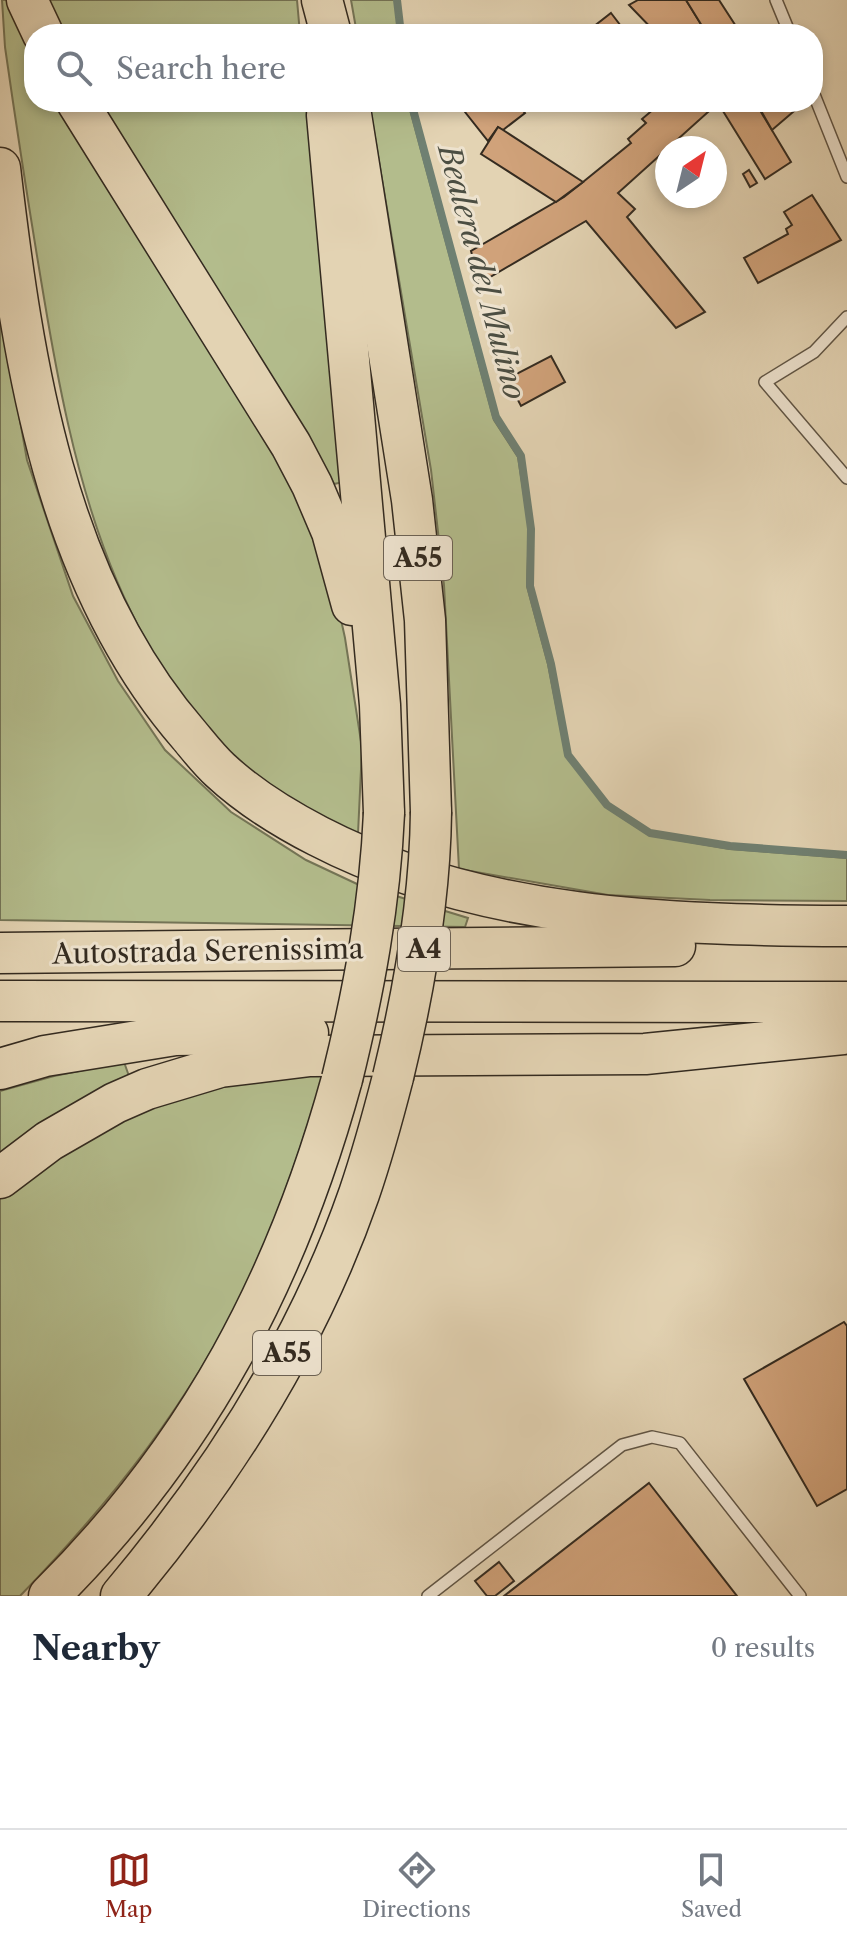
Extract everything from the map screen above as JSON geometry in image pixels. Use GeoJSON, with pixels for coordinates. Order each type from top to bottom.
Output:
{"type":"FeatureCollection","features":[{"type":"Feature","properties":{"kind":"highway"},"geometry":{"type":"LineString","coordinates":[[27,0],[38,24]]}},
{"type":"Feature","properties":{"kind":"highway"},"geometry":{"type":"LineString","coordinates":[[319,0],[320,24]]}},
{"type":"Feature","properties":{"kind":"highway"},"geometry":{"type":"LineString","coordinates":[[319,0],[327,24]]}},
{"type":"Feature","properties":{"kind":"highway"},"geometry":{"type":"LineString","coordinates":[[83,112],[262,395],[312,485],[332,532],[380,705]]}},
{"type":"Feature","properties":{"kind":"highway"},"geometry":{"type":"LineString","coordinates":[[49,1596],[86,1559],[155,1476],[188,1430],[253,1319],[289,1236],[326,1137],[359,1012],[377,916],[384,813],[380,705],[327,112]]}},
{"type":"Feature","properties":{"kind":"highway","name":"A55"},"geometry":{"type":"LineString","coordinates":[[121,1596],[186,1516],[251,1421],[332,1260],[359,1195],[393,1077],[406,1025],[419,945],[430,855],[431,812],[425,620],[412,500],[351,112]]}},
{"type":"Feature","properties":{"kind":"highway","name":"A4"},"geometry":{"type":"LineString","coordinates":[[0,168],[26,346],[44,432],[65,507],[91,576],[123,642],[170,714],[219,769],[282,817],[351,853],[402,873],[485,895],[567,911],[631,919],[767,926],[847,926]]}},
{"type":"Feature","properties":{"kind":"highway","name":"Autostrada Serenissima"},"geometry":{"type":"LineString","coordinates":[[0,953],[847,944]]}},
{"type":"Feature","properties":{"kind":"highway","name":"Autostrada Serenissima"},"geometry":{"type":"LineString","coordinates":[[0,1001],[846,1023]]}},
{"type":"Feature","properties":{"kind":"highway"},"geometry":{"type":"LineString","coordinates":[[0,1069],[45,1056],[175,1035],[846,1023]]}},
{"type":"Feature","properties":{"kind":"highway"},"geometry":{"type":"LineString","coordinates":[[0,1178],[49,1141],[115,1103],[147,1089],[220,1067],[310,1056],[645,1054],[846,1023]]}},
{"type":"Feature","properties":{"kind":"lane"},"geometry":{"type":"LineString","coordinates":[[776,0],[786,24]]}},
{"type":"Feature","properties":{"kind":"lane"},"geometry":{"type":"LineString","coordinates":[[821,112],[847,177]]}},
{"type":"Feature","properties":{"kind":"lane"},"geometry":{"type":"LineString","coordinates":[[847,317],[814,352],[765,382],[847,478]]}},
{"type":"Feature","properties":{"kind":"lane"},"geometry":{"type":"LineString","coordinates":[[428,1596],[622,1445],[652,1437],[680,1443],[800,1596]]}},
{"type":"Feature","properties":{"kind":"green space"},"geometry":{"type":"Polygon","coordinates":[[[2,0],[11,0],[24,30],[24,112],[67,112],[251,400],[326,551],[345,638],[362,748],[358,834],[281,794],[240,762],[195,714],[158,662],[128,606],[104,548],[68,424],[55,361],[5,47],[2,0]]]}},
{"type":"Feature","properties":{"kind":"green space"},"geometry":{"type":"Polygon","coordinates":[[[42,0],[297,0],[299,24],[53,24],[42,0]]]}},
{"type":"Feature","properties":{"kind":"green space"},"geometry":{"type":"Polygon","coordinates":[[[351,0],[397,0],[399,24],[355,24],[351,0]]]}},
{"type":"Feature","properties":{"kind":"green space"},"geometry":{"type":"Polygon","coordinates":[[[99,112],[307,112],[343,482],[334,484],[301,424],[99,112]]]}},
{"type":"Feature","properties":{"kind":"green space"},"geometry":{"type":"Polygon","coordinates":[[[371,112],[411,112],[494,420],[518,457],[529,527],[527,586],[548,664],[566,756],[606,807],[649,835],[730,849],[847,858],[847,901],[710,900],[608,895],[459,869],[444,585],[431,470],[371,112]]]}},
{"type":"Feature","properties":{"kind":"green space"},"geometry":{"type":"Polygon","coordinates":[[[0,308],[27,460],[73,596],[118,681],[165,750],[231,812],[306,860],[357,884],[468,918],[465,927],[0,920],[0,308]]]}},
{"type":"Feature","properties":{"kind":"green space"},"geometry":{"type":"Polygon","coordinates":[[[124,1062],[130,1079],[0,1156],[0,1091],[124,1062]]]}},
{"type":"Feature","properties":{"kind":"green space"},"geometry":{"type":"Polygon","coordinates":[[[325,1070],[270,1229],[248,1281],[202,1368],[147,1448],[86,1524],[20,1596],[0,1596],[0,1195],[85,1134],[217,1082],[325,1070]]]}},
{"type":"Feature","properties":{"kind":"building"},"geometry":{"type":"Polygon","coordinates":[[[638,0],[686,0],[701,24],[647,24],[629,5],[638,0]]]}},
{"type":"Feature","properties":{"kind":"building"},"geometry":{"type":"Polygon","coordinates":[[[686,0],[719,0],[735,24],[701,24],[686,0]]]}},
{"type":"Feature","properties":{"kind":"building"},"geometry":{"type":"Polygon","coordinates":[[[611,13],[619,24],[597,24],[611,13]]]}},
{"type":"Feature","properties":{"kind":"building"},"geometry":{"type":"Polygon","coordinates":[[[465,112],[525,113],[503,130],[498,127],[488,141],[465,112]]]}},
{"type":"Feature","properties":{"kind":"building"},"geometry":{"type":"Polygon","coordinates":[[[650,112],[708,112],[681,136],[655,136],[655,160],[618,193],[635,209],[627,217],[705,312],[676,328],[586,221],[480,283],[471,251],[564,197],[631,143],[628,139],[646,123],[642,119],[650,112]]]}},
{"type":"Feature","properties":{"kind":"building"},"geometry":{"type":"Polygon","coordinates":[[[724,112],[761,112],[791,162],[765,179],[724,112]]]}},
{"type":"Feature","properties":{"kind":"building"},"geometry":{"type":"Polygon","coordinates":[[[762,112],[793,112],[772,130],[762,112]]]}},
{"type":"Feature","properties":{"kind":"building"},"geometry":{"type":"Polygon","coordinates":[[[498,127],[583,182],[556,202],[481,154],[498,127]]]}},
{"type":"Feature","properties":{"kind":"building"},"geometry":{"type":"Polygon","coordinates":[[[749,170],[757,183],[750,187],[743,174],[749,170]]]}},
{"type":"Feature","properties":{"kind":"building"},"geometry":{"type":"Polygon","coordinates":[[[812,195],[841,240],[758,283],[744,258],[788,234],[786,229],[792,225],[784,212],[812,195]]]}},
{"type":"Feature","properties":{"kind":"building"},"geometry":{"type":"Polygon","coordinates":[[[551,356],[565,382],[521,406],[507,379],[551,356]]]}},
{"type":"Feature","properties":{"kind":"building"},"geometry":{"type":"Polygon","coordinates":[[[844,1322],[847,1326],[847,1489],[817,1506],[744,1379],[844,1322]]]}},
{"type":"Feature","properties":{"kind":"building"},"geometry":{"type":"Polygon","coordinates":[[[649,1483],[737,1596],[504,1596],[649,1483]]]}},
{"type":"Feature","properties":{"kind":"building"},"geometry":{"type":"Polygon","coordinates":[[[499,1562],[514,1581],[495,1596],[487,1596],[475,1581],[499,1562]]]}},
{"type":"Feature","properties":{"kind":"waterway","name":"Bealera del Mulino"},"geometry":{"type":"LineString","coordinates":[[397,0],[400,24]]}},
{"type":"Feature","properties":{"kind":"waterway","name":"Bealera del Mulino"},"geometry":{"type":"LineString","coordinates":[[414,112],[496,417],[521,456],[531,529],[530,586],[551,664],[568,755],[607,805],[650,833],[730,846],[847,855]]}}]}
